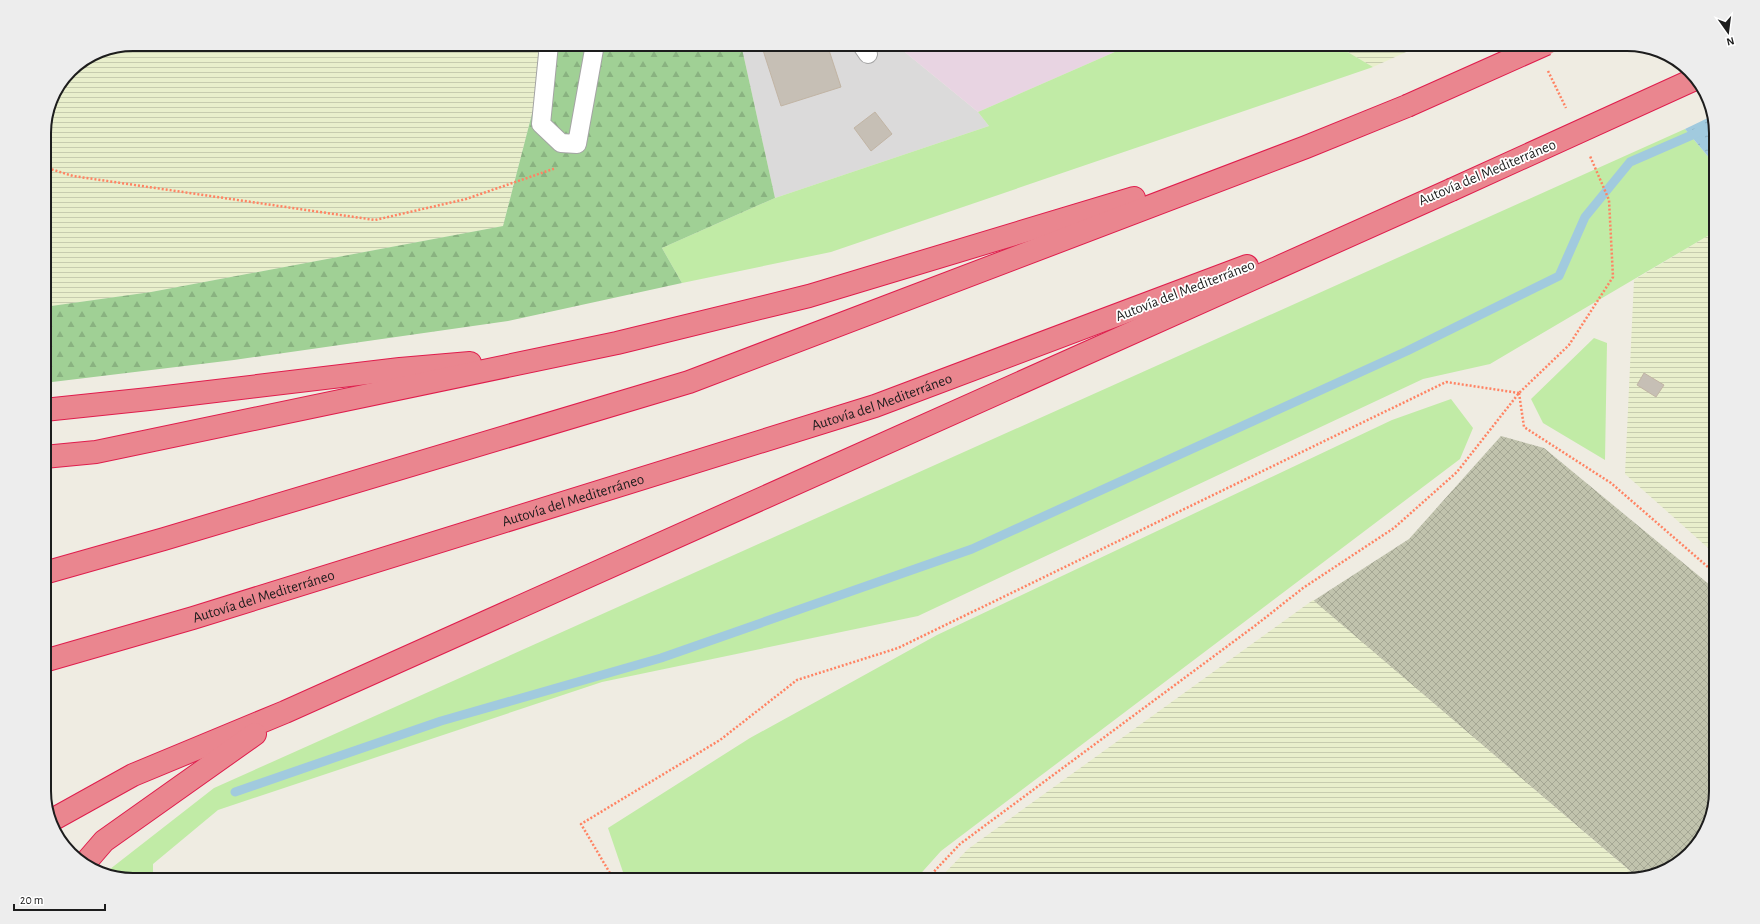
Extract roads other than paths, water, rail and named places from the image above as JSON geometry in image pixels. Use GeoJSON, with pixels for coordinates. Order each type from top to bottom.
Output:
{"type":"FeatureCollection","features":[{"type":"Feature","properties":{"kind":"highway"},"geometry":{"type":"LineString","coordinates":[[51,571],[164,539],[689,382],[1306,147],[1407,106],[1530,51]]}},
{"type":"Feature","properties":{"kind":"highway","name":"Autovía del Mediterráneo"},"geometry":{"type":"LineString","coordinates":[[51,659],[193,618],[875,406],[1451,190],[1690,81]]}},
{"type":"Feature","properties":{"kind":"highway"},"geometry":{"type":"LineString","coordinates":[[51,456],[96,452],[524,363],[617,343],[809,296],[1306,147]]}},
{"type":"Feature","properties":{"kind":"highway"},"geometry":{"type":"LineString","coordinates":[[55,818],[133,774],[285,712],[1451,190]]}},
{"type":"Feature","properties":{"kind":"highway"},"geometry":{"type":"LineString","coordinates":[[51,409],[461,362],[524,363]]}},
{"type":"Feature","properties":{"kind":"highway"},"geometry":{"type":"LineString","coordinates":[[88,859],[104,841],[285,712]]}},
{"type":"Feature","properties":{"kind":"lane"},"geometry":{"type":"LineString","coordinates":[[548,51],[540,124],[561,143],[577,144],[594,51]]}},
{"type":"Feature","properties":{"kind":"water"},"geometry":{"type":"Polygon","coordinates":[[[1707,118],[1709,128],[1709,158],[1685,129],[1707,118]]]}},
{"type":"Feature","properties":{"kind":"waterway"},"geometry":{"type":"LineString","coordinates":[[235,792],[441,721],[661,658],[972,549],[1407,351],[1559,276],[1585,217],[1630,162],[1709,128]]}}]}
